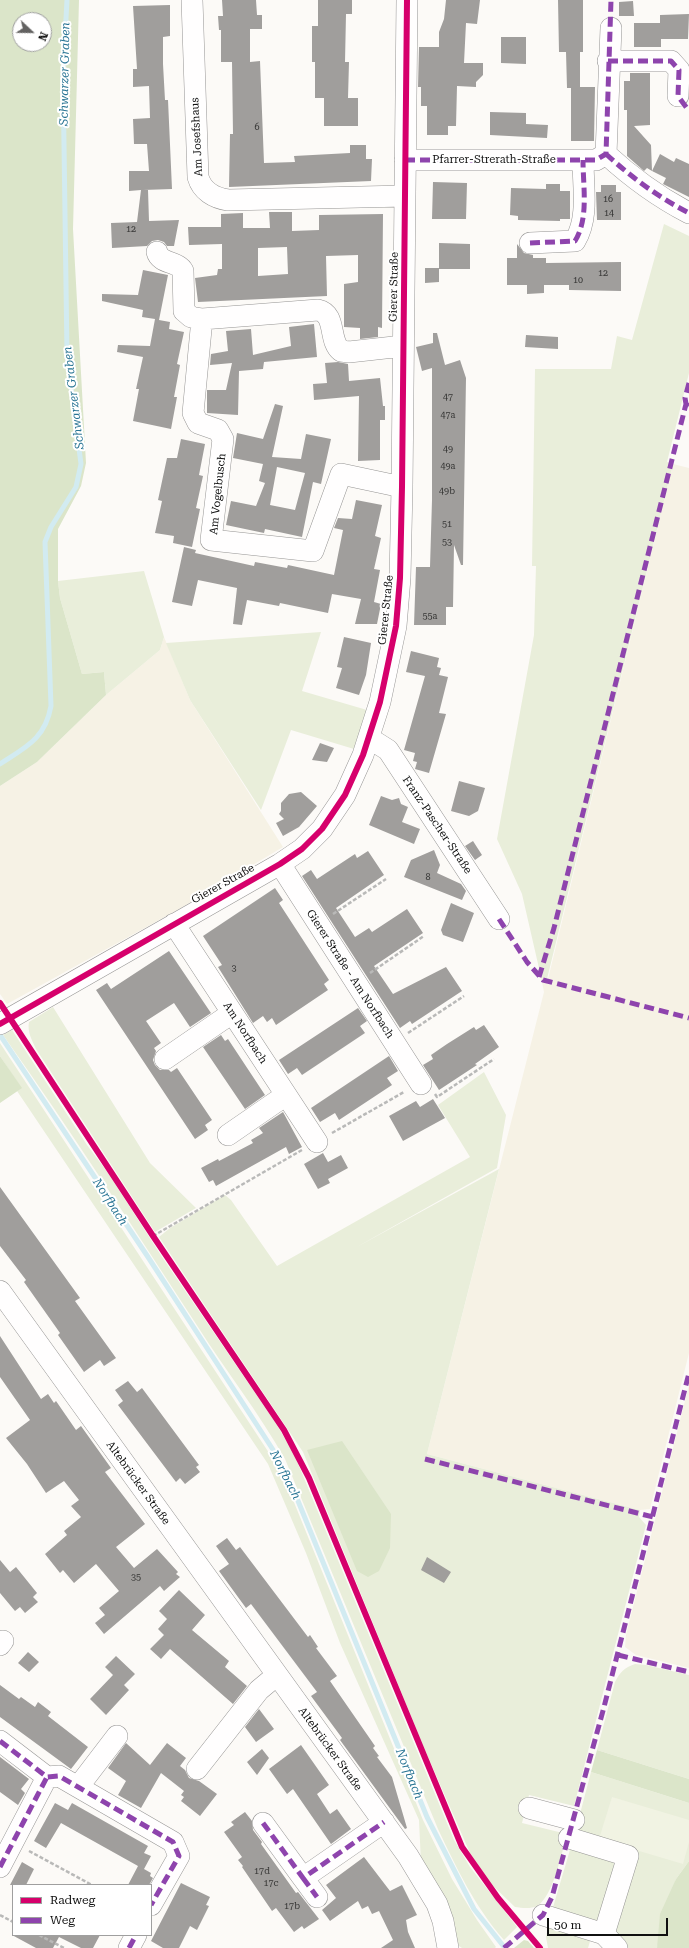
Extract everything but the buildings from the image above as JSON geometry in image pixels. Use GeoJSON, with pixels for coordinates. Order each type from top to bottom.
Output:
{"type":"FeatureCollection","features":[{"type":"Feature","properties":{"kind":"street","name":"Am Josefshaus"},"geometry":{"type":"LineString","coordinates":[[192,0],[198,177],[203,188],[213,196],[228,200],[405,196]]}},
{"type":"Feature","properties":{"kind":"street","name":"Gierer Straße"},"geometry":{"type":"LineString","coordinates":[[3,1022],[280,864],[307,844],[331,819],[351,782],[368,738],[387,675],[396,626],[400,578],[408,0]]}},
{"type":"Feature","properties":{"kind":"street"},"geometry":{"type":"LineString","coordinates":[[611,28],[608,61],[606,154],[624,171],[646,187],[689,213]]}},
{"type":"Feature","properties":{"kind":"street"},"geometry":{"type":"LineString","coordinates":[[608,61],[671,61],[679,70],[678,96]]}},
{"type":"Feature","properties":{"kind":"street","name":"Pfarrer-Strerath-Straße"},"geometry":{"type":"LineString","coordinates":[[405,160],[596,160],[606,154]]}},
{"type":"Feature","properties":{"kind":"street"},"geometry":{"type":"LineString","coordinates":[[530,244],[575,241],[584,222],[583,160]]}},
{"type":"Feature","properties":{"kind":"street"},"geometry":{"type":"LineString","coordinates":[[157,252],[160,258],[181,268],[183,271],[184,311],[190,317],[202,319],[318,310],[324,311],[328,316],[334,342],[341,351],[349,352],[404,346]]}},
{"type":"Feature","properties":{"kind":"street","name":"Am Vogelbusch"},"geometry":{"type":"LineString","coordinates":[[202,319],[193,415],[196,422],[200,425],[218,430],[223,436],[224,442],[211,540],[313,551],[341,474],[402,487]]}},
{"type":"Feature","properties":{"kind":"street","name":"Franz-Pascher-Straße"},"geometry":{"type":"LineString","coordinates":[[368,738],[388,750],[500,919]]}},
{"type":"Feature","properties":{"kind":"street","name":"Gierer Straße - Am Norfbach"},"geometry":{"type":"LineString","coordinates":[[280,864],[421,1084]]}},
{"type":"Feature","properties":{"kind":"street","name":"Am Norfbach"},"geometry":{"type":"LineString","coordinates":[[174,924],[317,1142]]}},
{"type":"Feature","properties":{"kind":"street"},"geometry":{"type":"LineString","coordinates":[[165,1059],[232,1013]]}},
{"type":"Feature","properties":{"kind":"street"},"geometry":{"type":"LineString","coordinates":[[228,1135],[286,1095]]}},
{"type":"Feature","properties":{"kind":"street","name":"Altebrücker Straße"},"geometry":{"type":"LineString","coordinates":[[3,1303],[277,1675],[408,1856],[434,1898],[443,1922],[448,1948]]}},
{"type":"Feature","properties":{"kind":"street"},"geometry":{"type":"LineString","coordinates":[[197,1769],[259,1690],[277,1675]]}},
{"type":"Feature","properties":{"kind":"street"},"geometry":{"type":"LineString","coordinates":[[78,1787],[117,1736]]}},
{"type":"Feature","properties":{"kind":"street"},"geometry":{"type":"LineString","coordinates":[[0,1741],[47,1777],[59,1776],[173,1842],[179,1856],[152,1903]]}},
{"type":"Feature","properties":{"kind":"street"},"geometry":{"type":"LineString","coordinates":[[0,1867],[47,1777]]}},
{"type":"Feature","properties":{"kind":"street"},"geometry":{"type":"LineString","coordinates":[[529,1808],[628,1856],[610,1941],[543,1915]]}},
{"type":"Feature","properties":{"kind":"street"},"geometry":{"type":"LineString","coordinates":[[303,1878],[384,1822]]}},
{"type":"Feature","properties":{"kind":"street"},"geometry":{"type":"LineString","coordinates":[[263,1823],[317,1897]]}},
{"type":"Feature","properties":{"kind":"street"},"geometry":{"type":"LineString","coordinates":[[129,1948],[135,1936]]}},
{"type":"Feature","properties":{"kind":"path"},"geometry":{"type":"LineString","coordinates":[[317,923],[340,911],[386,879]]}},
{"type":"Feature","properties":{"kind":"path"},"geometry":{"type":"LineString","coordinates":[[356,982],[424,936]]}},
{"type":"Feature","properties":{"kind":"path"},"geometry":{"type":"LineString","coordinates":[[395,1043],[464,996]]}},
{"type":"Feature","properties":{"kind":"path"},"geometry":{"type":"LineString","coordinates":[[153,1236],[218,1197],[421,1084],[427,1084],[437,1097],[494,1059]]}},
{"type":"Feature","properties":{"kind":"path"},"geometry":{"type":"LineString","coordinates":[[13,1843],[90,1884]]}},
{"type":"Feature","properties":{"kind":"path"},"geometry":{"type":"LineString","coordinates":[[0,1915],[12,1921]]}},
{"type":"Feature","properties":{"kind":"path"},"geometry":{"type":"LineString","coordinates":[[41,1936],[64,1948]]}},
{"type":"Feature","properties":{"kind":"shaded area"},"geometry":{"type":"Polygon","coordinates":[[[673,464],[689,468],[689,1353],[650,1509],[640,1510],[427,1454],[544,992],[541,977],[548,979],[673,464]]]}},
{"type":"Feature","properties":{"kind":"shaded area"},"geometry":{"type":"Polygon","coordinates":[[[164,637],[190,700],[283,847],[179,909],[7,1004],[0,994],[0,786],[37,762],[106,695],[160,650],[164,637]]]}},
{"type":"Feature","properties":{"kind":"shaded area"},"geometry":{"type":"Polygon","coordinates":[[[689,1385],[689,1668],[636,1655],[625,1647],[626,1635],[689,1385]]]}},
{"type":"Feature","properties":{"kind":"green space"},"geometry":{"type":"Polygon","coordinates":[[[0,0],[79,0],[73,229],[86,463],[81,486],[58,529],[58,581],[60,598],[82,674],[104,672],[106,695],[37,762],[0,786],[0,0]]]}},
{"type":"Feature","properties":{"kind":"green space"},"geometry":{"type":"Polygon","coordinates":[[[664,224],[689,236],[689,373],[667,462],[673,464],[547,979],[541,977],[522,894],[497,839],[534,635],[536,566],[532,566],[535,369],[611,369],[617,336],[632,340],[664,224]]]}},
{"type":"Feature","properties":{"kind":"green space"},"geometry":{"type":"Polygon","coordinates":[[[144,571],[164,637],[160,650],[106,695],[104,672],[82,674],[60,598],[58,581],[144,571]]]}},
{"type":"Feature","properties":{"kind":"green space"},"geometry":{"type":"Polygon","coordinates":[[[321,632],[302,691],[367,710],[354,749],[291,730],[261,810],[190,700],[166,643],[321,632]]]}},
{"type":"Feature","properties":{"kind":"green space"},"geometry":{"type":"Polygon","coordinates":[[[53,1007],[150,1163],[196,1208],[155,1232],[36,1049],[29,1033],[29,1022],[53,1007]]]}},
{"type":"Feature","properties":{"kind":"green space"},"geometry":{"type":"Polygon","coordinates":[[[12,1030],[87,1145],[108,1173],[162,1257],[275,1422],[294,1454],[454,1840],[470,1867],[517,1927],[504,1940],[475,1901],[438,1829],[285,1459],[102,1180],[3,1035],[12,1030]]]}},
{"type":"Feature","properties":{"kind":"green space"},"geometry":{"type":"Polygon","coordinates":[[[0,1043],[273,1459],[289,1490],[423,1820],[452,1879],[477,1920],[496,1947],[495,1948],[462,1948],[459,1946],[421,1863],[419,1820],[340,1643],[306,1553],[268,1464],[17,1091],[21,1088],[0,1056],[0,1043]]]}},
{"type":"Feature","properties":{"kind":"green space"},"geometry":{"type":"Polygon","coordinates":[[[0,1056],[22,1088],[0,1103],[0,1056]]]}},
{"type":"Feature","properties":{"kind":"green space"},"geometry":{"type":"Polygon","coordinates":[[[484,1072],[506,1115],[497,1168],[355,1248],[499,1169],[427,1454],[640,1510],[639,1517],[646,1525],[574,1806],[529,1795],[522,1823],[567,1834],[560,1862],[548,1893],[543,1901],[537,1906],[529,1908],[515,1907],[489,1882],[470,1853],[422,1743],[303,1452],[159,1237],[170,1228],[225,1195],[231,1200],[277,1266],[470,1157],[438,1105],[484,1072]]]}},
{"type":"Feature","properties":{"kind":"green space"},"geometry":{"type":"Polygon","coordinates":[[[342,1441],[391,1514],[390,1548],[379,1571],[368,1577],[357,1571],[307,1450],[342,1441]]]}},
{"type":"Feature","properties":{"kind":"green space"},"geometry":{"type":"Polygon","coordinates":[[[635,1664],[646,1665],[689,1675],[689,1779],[597,1750],[615,1682],[623,1671],[635,1664]]]}},
{"type":"Feature","properties":{"kind":"green space"},"geometry":{"type":"Polygon","coordinates":[[[597,1750],[689,1779],[689,1803],[591,1772],[597,1750]]]}},
{"type":"Feature","properties":{"kind":"green space"},"geometry":{"type":"Polygon","coordinates":[[[591,1772],[689,1803],[689,1861],[676,1879],[657,1948],[621,1948],[610,1937],[634,1853],[589,1839],[576,1829],[591,1772]]]}},
{"type":"Feature","properties":{"kind":"green space"},"geometry":{"type":"Polygon","coordinates":[[[612,1797],[689,1820],[689,1842],[683,1864],[599,1839],[612,1797]]]}},
{"type":"Feature","properties":{"kind":"green space"},"geometry":{"type":"Polygon","coordinates":[[[572,1843],[619,1861],[599,1927],[551,1914],[572,1843]]]}},
{"type":"Feature","properties":{"kind":"green space"},"geometry":{"type":"Polygon","coordinates":[[[689,1861],[689,1948],[657,1948],[660,1914],[676,1879],[689,1861]]]}},
{"type":"Feature","properties":{"kind":"green space"},"geometry":{"type":"Polygon","coordinates":[[[549,1923],[592,1935],[588,1948],[548,1948],[546,1937],[549,1923]]]}},
{"type":"Feature","properties":{"kind":"green space"},"geometry":{"type":"Polygon","coordinates":[[[524,1940],[528,1941],[534,1948],[514,1948],[524,1940]]]}},
{"type":"Feature","properties":{"kind":"waterway","name":"Schwarzer Graben"},"geometry":{"type":"LineString","coordinates":[[0,764],[33,741],[44,727],[51,706],[45,542],[51,527],[76,487],[81,464],[67,355],[63,74],[67,0]]}},
{"type":"Feature","properties":{"kind":"waterway","name":"Norfbach"},"geometry":{"type":"LineString","coordinates":[[0,1035],[148,1257],[279,1459],[296,1496],[427,1817],[474,1909],[505,1948]]}},
{"type":"Feature","properties":{"kind":"marked path"},"geometry":{"type":"LineString","coordinates":[[405,160],[596,160],[606,154],[611,0]]}},
{"type":"Feature","properties":{"kind":"marked path"},"geometry":{"type":"LineString","coordinates":[[608,61],[671,61],[679,70],[678,96],[689,111]]}},
{"type":"Feature","properties":{"kind":"marked path"},"geometry":{"type":"LineString","coordinates":[[606,154],[645,186],[689,213]]}},
{"type":"Feature","properties":{"kind":"marked path"},"geometry":{"type":"LineString","coordinates":[[530,243],[575,241],[584,212],[583,160]]}},
{"type":"Feature","properties":{"kind":"marked path"},"geometry":{"type":"LineString","coordinates":[[689,383],[685,398],[686,404],[689,406]]}},
{"type":"Feature","properties":{"kind":"marked path"},"geometry":{"type":"LineString","coordinates":[[539,977],[554,928],[686,404]]}},
{"type":"Feature","properties":{"kind":"marked path"},"geometry":{"type":"LineString","coordinates":[[499,919],[527,962],[543,980],[689,1018]]}},
{"type":"Feature","properties":{"kind":"marked path"},"geometry":{"type":"LineString","coordinates":[[504,1948],[543,1915],[552,1897],[604,1707],[689,1373]]}},
{"type":"Feature","properties":{"kind":"marked path"},"geometry":{"type":"LineString","coordinates":[[425,1459],[653,1517]]}},
{"type":"Feature","properties":{"kind":"marked path"},"geometry":{"type":"LineString","coordinates":[[618,1655],[689,1672]]}},
{"type":"Feature","properties":{"kind":"marked path"},"geometry":{"type":"LineString","coordinates":[[0,1741],[47,1777],[59,1776],[173,1842],[179,1856],[152,1903]]}},
{"type":"Feature","properties":{"kind":"marked path"},"geometry":{"type":"LineString","coordinates":[[0,1867],[47,1777]]}},
{"type":"Feature","properties":{"kind":"marked path"},"geometry":{"type":"LineString","coordinates":[[263,1823],[303,1878],[384,1822]]}},
{"type":"Feature","properties":{"kind":"marked path"},"geometry":{"type":"LineString","coordinates":[[303,1878],[317,1897]]}},
{"type":"Feature","properties":{"kind":"marked path"},"geometry":{"type":"LineString","coordinates":[[129,1948],[135,1936]]}},
{"type":"Feature","properties":{"kind":"cycle path"},"geometry":{"type":"LineString","coordinates":[[0,1024],[280,864],[302,849],[322,829],[345,795],[363,755],[380,702],[396,626],[400,578],[407,0]]}},
{"type":"Feature","properties":{"kind":"cycle path"},"geometry":{"type":"LineString","coordinates":[[0,1003],[153,1236],[284,1430],[309,1478],[462,1847],[498,1898],[540,1948]]}}]}
